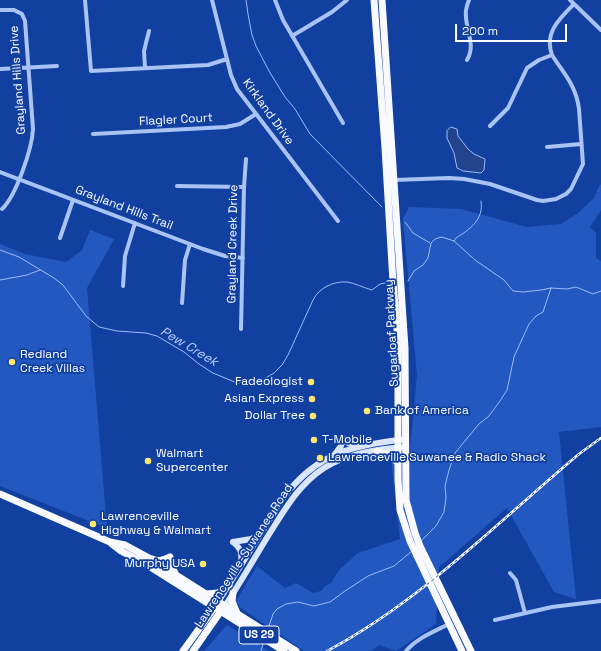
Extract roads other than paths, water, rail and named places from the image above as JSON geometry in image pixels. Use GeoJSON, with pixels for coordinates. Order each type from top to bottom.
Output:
{"type":"FeatureCollection","features":[{"type":"Feature","properties":{"kind":"main road","name":"Sugarloaf Parkway"},"geometry":{"type":"LineString","coordinates":[[374,0],[405,348],[406,439],[401,445],[398,463],[399,502],[405,526],[415,553],[462,651]]}},
{"type":"Feature","properties":{"kind":"main road","name":"Sugarloaf Parkway"},"geometry":{"type":"LineString","coordinates":[[382,0],[391,180],[393,282],[398,341],[401,445],[406,500],[411,522],[420,546],[471,651]]}},
{"type":"Feature","properties":{"kind":"main road"},"geometry":{"type":"LineString","coordinates":[[335,454],[343,438],[348,443],[360,446]]}},
{"type":"Feature","properties":{"kind":"main road","name":"Lawrenceville-Suwanee Road"},"geometry":{"type":"LineString","coordinates":[[193,651],[211,627],[229,585],[283,498],[292,486],[306,472],[321,461],[335,454],[360,446],[401,445]]}},
{"type":"Feature","properties":{"kind":"main road","name":"Lawrenceville-Suwanee Road"},"geometry":{"type":"LineString","coordinates":[[183,651],[207,619],[233,593],[290,501],[305,483],[324,468],[336,462],[362,453],[401,445]]}},
{"type":"Feature","properties":{"kind":"main road"},"geometry":{"type":"LineString","coordinates":[[377,451],[390,455],[398,463]]}},
{"type":"Feature","properties":{"kind":"main road"},"geometry":{"type":"LineString","coordinates":[[0,494],[110,542],[126,545],[206,594],[220,607]]}},
{"type":"Feature","properties":{"kind":"main road"},"geometry":{"type":"LineString","coordinates":[[241,567],[242,554],[240,547],[233,542],[252,539],[262,533]]}},
{"type":"Feature","properties":{"kind":"main road"},"geometry":{"type":"LineString","coordinates":[[110,542],[121,551],[144,563],[197,597],[220,607]]}},
{"type":"Feature","properties":{"kind":"main road"},"geometry":{"type":"LineString","coordinates":[[149,558],[164,560],[170,557],[173,571],[176,575]]}},
{"type":"Feature","properties":{"kind":"main road"},"geometry":{"type":"LineString","coordinates":[[206,594],[218,594],[229,585]]}},
{"type":"Feature","properties":{"kind":"main road"},"geometry":{"type":"LineString","coordinates":[[233,593],[232,601],[235,616]]}},
{"type":"Feature","properties":{"kind":"main road"},"geometry":{"type":"LineString","coordinates":[[197,597],[206,608],[207,619]]}},
{"type":"Feature","properties":{"kind":"main road","name":"US 29"},"geometry":{"type":"LineString","coordinates":[[220,607],[296,651]]}},
{"type":"Feature","properties":{"kind":"main road","name":"US 29"},"geometry":{"type":"LineString","coordinates":[[211,627],[221,621],[235,616]]}},
{"type":"Feature","properties":{"kind":"main road","name":"US 29"},"geometry":{"type":"LineString","coordinates":[[235,616],[284,651]]}},
{"type":"Feature","properties":{"kind":"street"},"geometry":{"type":"LineString","coordinates":[[85,0],[91,70],[208,65],[227,59]]}},
{"type":"Feature","properties":{"kind":"street","name":"Kirkland Drive"},"geometry":{"type":"LineString","coordinates":[[212,0],[231,75],[237,89],[338,221]]}},
{"type":"Feature","properties":{"kind":"street"},"geometry":{"type":"LineString","coordinates":[[275,0],[283,20],[343,123]]}},
{"type":"Feature","properties":{"kind":"street"},"geometry":{"type":"LineString","coordinates":[[292,36],[332,12],[347,0]]}},
{"type":"Feature","properties":{"kind":"street"},"geometry":{"type":"LineString","coordinates":[[467,60],[471,49],[466,17],[466,7],[469,0]]}},
{"type":"Feature","properties":{"kind":"street"},"geometry":{"type":"LineString","coordinates":[[570,0],[601,30]]}},
{"type":"Feature","properties":{"kind":"street"},"geometry":{"type":"LineString","coordinates":[[391,180],[449,178],[464,179],[490,184],[537,200],[556,199],[566,194],[571,189],[583,164],[580,109],[572,83],[552,55],[550,49],[550,39],[554,26],[574,4]]}},
{"type":"Feature","properties":{"kind":"street","name":"Grayland Hills Drive"},"geometry":{"type":"LineString","coordinates":[[0,10],[14,10],[22,14],[25,21],[32,138],[19,179],[8,203],[2,209]]}},
{"type":"Feature","properties":{"kind":"street"},"geometry":{"type":"LineString","coordinates":[[145,68],[144,51],[148,31]]}},
{"type":"Feature","properties":{"kind":"street"},"geometry":{"type":"LineString","coordinates":[[490,126],[508,108],[527,68],[539,60],[552,55]]}},
{"type":"Feature","properties":{"kind":"street"},"geometry":{"type":"LineString","coordinates":[[0,69],[57,66]]}},
{"type":"Feature","properties":{"kind":"street","name":"Flagler Court"},"geometry":{"type":"LineString","coordinates":[[93,134],[226,128],[240,124],[256,114]]}},
{"type":"Feature","properties":{"kind":"street"},"geometry":{"type":"LineString","coordinates":[[547,147],[581,144]]}},
{"type":"Feature","properties":{"kind":"street","name":"Grayland Creek Drive"},"geometry":{"type":"LineString","coordinates":[[241,329],[246,159]]}},
{"type":"Feature","properties":{"kind":"street","name":"Grayland Hills Trail"},"geometry":{"type":"LineString","coordinates":[[0,172],[190,244],[225,256],[243,258]]}},
{"type":"Feature","properties":{"kind":"street"},"geometry":{"type":"LineString","coordinates":[[176,186],[244,187]]}},
{"type":"Feature","properties":{"kind":"street"},"geometry":{"type":"LineString","coordinates":[[60,238],[73,200]]}},
{"type":"Feature","properties":{"kind":"street"},"geometry":{"type":"LineString","coordinates":[[123,286],[125,256],[135,223]]}},
{"type":"Feature","properties":{"kind":"street"},"geometry":{"type":"LineString","coordinates":[[182,303],[185,260],[190,244]]}},
{"type":"Feature","properties":{"kind":"street"},"geometry":{"type":"LineString","coordinates":[[510,573],[516,580],[525,612]]}},
{"type":"Feature","properties":{"kind":"street"},"geometry":{"type":"LineString","coordinates":[[495,620],[552,607],[601,601]]}},
{"type":"Feature","properties":{"kind":"street"},"geometry":{"type":"LineString","coordinates":[[406,651],[412,644],[449,624]]}},
{"type":"Feature","properties":{"kind":"waterway"},"geometry":{"type":"LineString","coordinates":[[246,0],[252,35],[256,46],[285,97],[295,109],[310,134],[382,207]]}},
{"type":"Feature","properties":{"kind":"waterway"},"geometry":{"type":"LineString","coordinates":[[454,241],[478,219],[481,201]]}},
{"type":"Feature","properties":{"kind":"waterway"},"geometry":{"type":"LineString","coordinates":[[405,222],[413,233],[430,243]]}},
{"type":"Feature","properties":{"kind":"waterway","name":"Pew Creek"},"geometry":{"type":"LineString","coordinates":[[408,281],[414,271],[423,265],[428,258],[431,243],[435,239],[442,237],[454,241],[475,260],[504,280],[513,291],[523,292],[551,288],[567,289],[576,287],[593,294],[601,291]]}},
{"type":"Feature","properties":{"kind":"waterway","name":"Pew Creek"},"geometry":{"type":"LineString","coordinates":[[0,250],[19,257],[54,278],[63,285],[86,316],[99,327],[117,331],[146,333],[157,336],[184,352],[213,373],[237,383],[254,382],[264,379],[274,373],[282,365],[313,300],[319,292],[327,286],[347,282],[372,290],[380,284],[389,282]]}},
{"type":"Feature","properties":{"kind":"waterway"},"geometry":{"type":"LineString","coordinates":[[0,280],[27,275],[40,270]]}},
{"type":"Feature","properties":{"kind":"waterway"},"geometry":{"type":"LineString","coordinates":[[421,541],[436,526],[444,512],[446,498],[445,486],[455,453],[479,424],[489,416],[507,390],[514,357],[529,324],[536,316],[543,312],[551,288]]}},
{"type":"Feature","properties":{"kind":"waterway"},"geometry":{"type":"LineString","coordinates":[[268,629],[273,614],[277,609],[286,604],[298,602],[314,606],[330,602],[368,576],[394,566],[412,551]]}},
{"type":"Feature","properties":{"kind":"waterway"},"geometry":{"type":"LineString","coordinates":[[261,651],[263,644]]}},
{"type":"Feature","properties":{"kind":"railway"},"geometry":{"type":"LineString","coordinates":[[327,651],[395,609],[427,585],[579,454],[601,438]]}},
{"type":"Feature","properties":{"kind":"place","name":"Redland Creek Villas"},"geometry":{"type":"Point","coordinates":[12,362]}},
{"type":"Feature","properties":{"kind":"place","name":"Fadeologist"},"geometry":{"type":"Point","coordinates":[311,382]}},
{"type":"Feature","properties":{"kind":"place","name":"Asian Express"},"geometry":{"type":"Point","coordinates":[312,399]}},
{"type":"Feature","properties":{"kind":"place","name":"Bank of America"},"geometry":{"type":"Point","coordinates":[367,411]}},
{"type":"Feature","properties":{"kind":"place","name":"Dollar Tree"},"geometry":{"type":"Point","coordinates":[313,416]}},
{"type":"Feature","properties":{"kind":"place","name":"T-Mobile"},"geometry":{"type":"Point","coordinates":[314,440]}},
{"type":"Feature","properties":{"kind":"place","name":"Lawrenceville Suwanee & Radio Shack"},"geometry":{"type":"Point","coordinates":[320,458]}},
{"type":"Feature","properties":{"kind":"place","name":"Walmart Supercenter"},"geometry":{"type":"Point","coordinates":[148,461]}},
{"type":"Feature","properties":{"kind":"place","name":"Lawrenceville Highway & Walmart"},"geometry":{"type":"Point","coordinates":[93,524]}},
{"type":"Feature","properties":{"kind":"place","name":"Murphy USA"},"geometry":{"type":"Point","coordinates":[203,564]}}]}
